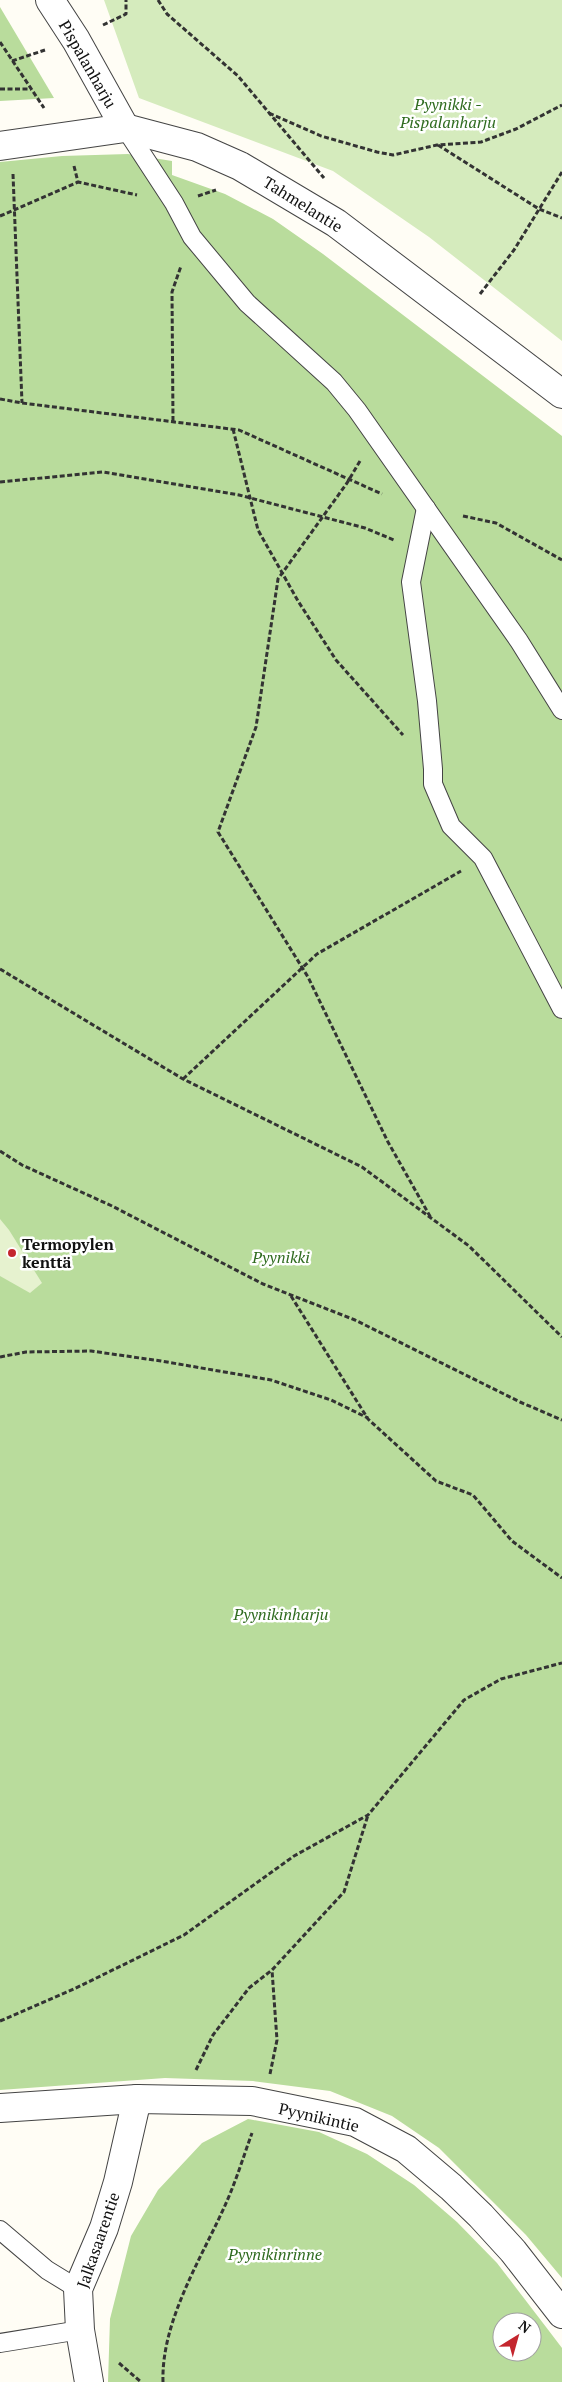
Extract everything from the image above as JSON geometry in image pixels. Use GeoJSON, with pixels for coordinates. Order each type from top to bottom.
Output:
{"type":"FeatureCollection","features":[{"type":"Feature","properties":{"kind":"street","name":"Pispalanharju"},"geometry":{"type":"LineString","coordinates":[[50,0],[76,40],[125,128]]}},
{"type":"Feature","properties":{"kind":"street","name":"Tahmelantie"},"geometry":{"type":"LineString","coordinates":[[6,145],[125,128],[197,147],[240,166],[289,193],[336,223],[562,394]]}},
{"type":"Feature","properties":{"kind":"street","name":"Pyynikintie"},"geometry":{"type":"LineString","coordinates":[[0,2108],[137,2099],[183,2098],[252,2101],[355,2122],[406,2150],[451,2187],[481,2216],[513,2252],[562,2314]]}},
{"type":"Feature","properties":{"kind":"street","name":"Jalkasaarentie"},"geometry":{"type":"LineString","coordinates":[[89,2382],[80,2330],[78,2289],[104,2228],[118,2182],[137,2099]]}},
{"type":"Feature","properties":{"kind":"lane"},"geometry":{"type":"LineString","coordinates":[[125,128],[174,203],[192,237],[247,303],[334,382],[375,435],[519,641],[562,710]]}},
{"type":"Feature","properties":{"kind":"lane"},"geometry":{"type":"LineString","coordinates":[[426,508],[411,582],[427,701],[433,768],[432,784],[451,826],[483,858],[562,1008]]}},
{"type":"Feature","properties":{"kind":"lane"},"geometry":{"type":"LineString","coordinates":[[0,2230],[47,2270],[78,2289]]}},
{"type":"Feature","properties":{"kind":"lane"},"geometry":{"type":"LineString","coordinates":[[0,2343],[80,2330]]}},
{"type":"Feature","properties":{"kind":"path"},"geometry":{"type":"LineString","coordinates":[[158,0],[167,14],[238,76],[326,181]]}},
{"type":"Feature","properties":{"kind":"path"},"geometry":{"type":"LineString","coordinates":[[0,89],[31,90]]}},
{"type":"Feature","properties":{"kind":"path"},"geometry":{"type":"LineString","coordinates":[[269,113],[321,136],[393,155],[437,145],[481,142],[516,129],[562,106]]}},
{"type":"Feature","properties":{"kind":"path"},"geometry":{"type":"LineString","coordinates":[[6,145],[15,209],[22,403]]}},
{"type":"Feature","properties":{"kind":"path"},"geometry":{"type":"LineString","coordinates":[[437,145],[539,209],[562,218]]}},
{"type":"Feature","properties":{"kind":"path"},"geometry":{"type":"LineString","coordinates":[[476,299],[514,250],[562,172]]}},
{"type":"Feature","properties":{"kind":"path"},"geometry":{"type":"LineString","coordinates":[[0,216],[78,182]]}},
{"type":"Feature","properties":{"kind":"path"},"geometry":{"type":"LineString","coordinates":[[173,421],[172,292],[192,237]]}},
{"type":"Feature","properties":{"kind":"path"},"geometry":{"type":"LineString","coordinates":[[0,398],[22,403],[233,429],[391,498],[426,508],[496,523],[562,560]]}},
{"type":"Feature","properties":{"kind":"path"},"geometry":{"type":"LineString","coordinates":[[233,429],[258,530],[282,574],[336,660],[433,768]]}},
{"type":"Feature","properties":{"kind":"path"},"geometry":{"type":"LineString","coordinates":[[375,435],[349,480],[278,579],[256,727],[218,832],[302,968],[388,1142],[431,1218]]}},
{"type":"Feature","properties":{"kind":"path"},"geometry":{"type":"LineString","coordinates":[[0,482],[103,472],[250,498],[365,528],[418,549]]}},
{"type":"Feature","properties":{"kind":"path"},"geometry":{"type":"LineString","coordinates":[[183,1079],[317,954],[483,858]]}},
{"type":"Feature","properties":{"kind":"path"},"geometry":{"type":"LineString","coordinates":[[0,969],[183,1079],[362,1167],[469,1246],[562,1337]]}},
{"type":"Feature","properties":{"kind":"path"},"geometry":{"type":"LineString","coordinates":[[0,1151],[22,1165],[112,1206],[263,1284],[355,1320],[458,1372],[562,1420]]}},
{"type":"Feature","properties":{"kind":"path"},"geometry":{"type":"LineString","coordinates":[[290,1295],[368,1419]]}},
{"type":"Feature","properties":{"kind":"path"},"geometry":{"type":"LineString","coordinates":[[0,1357],[26,1352],[91,1351],[271,1380],[331,1400],[368,1419],[436,1481],[473,1494],[512,1541],[562,1578]]}},
{"type":"Feature","properties":{"kind":"path"},"geometry":{"type":"LineString","coordinates":[[0,2021],[74,1989],[184,1935],[294,1856],[368,1815],[464,1700],[501,1679],[562,1663]]}},
{"type":"Feature","properties":{"kind":"path"},"geometry":{"type":"LineString","coordinates":[[183,2098],[213,2035],[249,1988],[272,1970],[344,1892],[368,1815]]}},
{"type":"Feature","properties":{"kind":"path"},"geometry":{"type":"LineString","coordinates":[[163,2382],[162,2372],[172,2322],[228,2199],[263,2104],[277,2040],[272,1970]]}},
{"type":"Feature","properties":{"kind":"green space","name":"Pyynikki - Pispalanharju"},"geometry":{"type":"Polygon","coordinates":[[[104,0],[562,0],[562,341],[429,237],[333,171],[139,98],[104,0]]]}},
{"type":"Feature","properties":{"kind":"green space"},"geometry":{"type":"Polygon","coordinates":[[[0,7],[54,98],[0,101],[0,7]]]}},
{"type":"Feature","properties":{"kind":"green space","name":"Pyynikki"},"geometry":{"type":"Polygon","coordinates":[[[128,154],[172,161],[172,175],[225,194],[273,219],[323,254],[562,436],[562,2278],[526,2235],[439,2148],[392,2116],[330,2091],[253,2081],[165,2078],[0,2090],[0,162],[62,156],[128,154]]]}},
{"type":"Feature","properties":{"kind":"green space","name":"Termopylen kenttä"},"geometry":{"type":"Polygon","coordinates":[[[0,1219],[42,1283],[30,1293],[0,1276],[0,1219]]]}},
{"type":"Feature","properties":{"kind":"green space","name":"Pyynikinrinne"},"geometry":{"type":"Polygon","coordinates":[[[248,2119],[319,2132],[367,2154],[414,2185],[457,2222],[497,2263],[534,2312],[492,2312],[492,2362],[542,2362],[542,2322],[562,2348],[562,2382],[108,2382],[110,2319],[131,2236],[158,2190],[202,2143],[248,2119]]]}},
{"type":"Feature","properties":{"kind":"place","name":"Termopylen kenttä"},"geometry":{"type":"Point","coordinates":[12,1253]}},
{"type":"Feature","properties":{"kind":"park label","name":"Pyynikinharju"},"geometry":{"type":"Point","coordinates":[281,1614]}}]}
